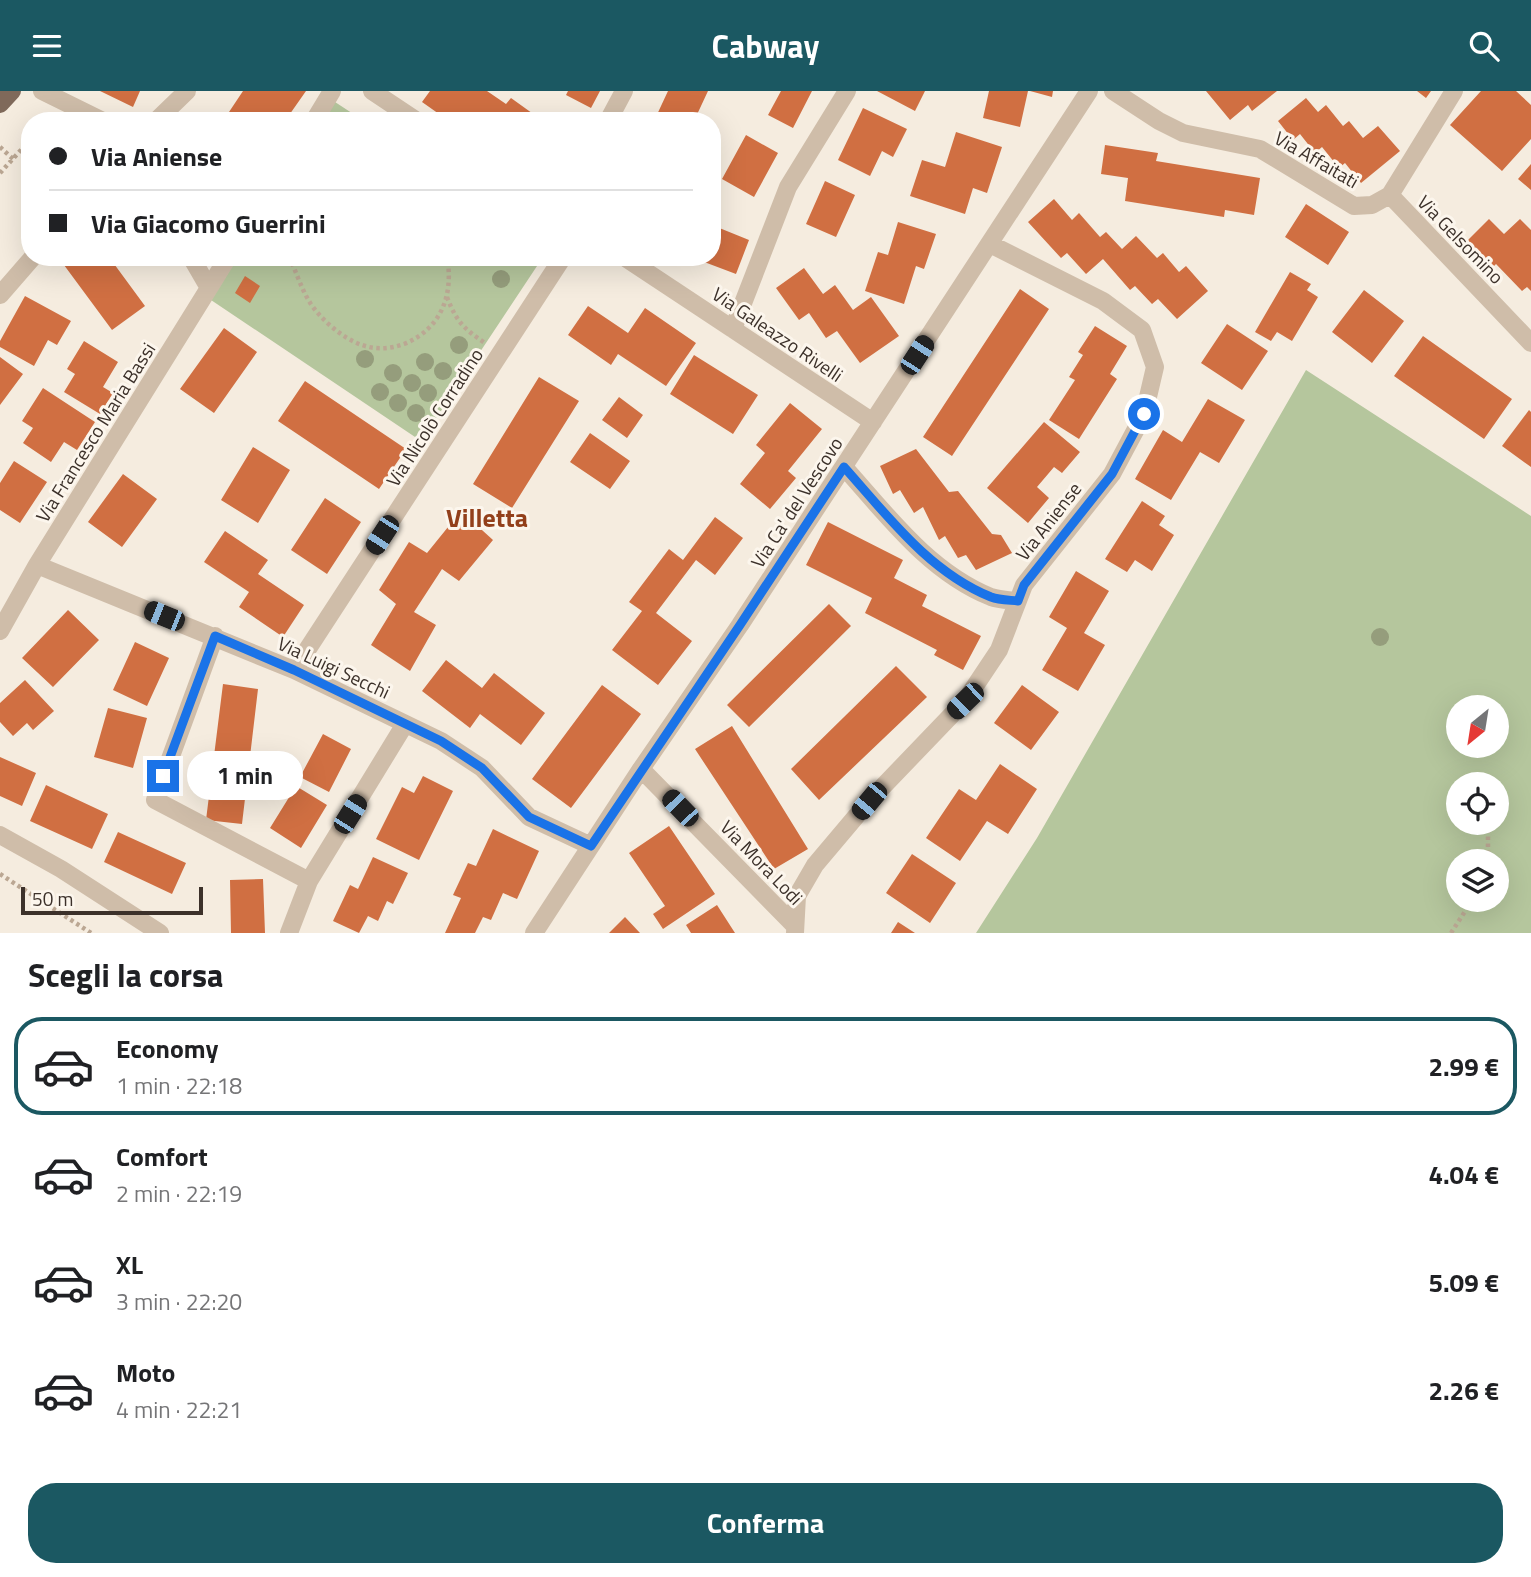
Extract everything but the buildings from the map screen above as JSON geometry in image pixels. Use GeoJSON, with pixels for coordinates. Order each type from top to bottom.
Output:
{"type":"FeatureCollection","features":[{"type":"Feature","properties":{"kind":"main road"},"geometry":{"type":"LineString","coordinates":[[0,104],[12,91]]}},
{"type":"Feature","properties":{"kind":"street"},"geometry":{"type":"LineString","coordinates":[[42,91],[85,112]]}},
{"type":"Feature","properties":{"kind":"street"},"geometry":{"type":"LineString","coordinates":[[165,112],[187,91]]}},
{"type":"Feature","properties":{"kind":"street"},"geometry":{"type":"LineString","coordinates":[[319,112],[332,91]]}},
{"type":"Feature","properties":{"kind":"street"},"geometry":{"type":"LineString","coordinates":[[372,91],[396,97],[409,112]]}},
{"type":"Feature","properties":{"kind":"street"},"geometry":{"type":"LineString","coordinates":[[613,112],[624,91]]}},
{"type":"Feature","properties":{"kind":"street"},"geometry":{"type":"LineString","coordinates":[[733,330],[788,187],[847,91]]}},
{"type":"Feature","properties":{"kind":"street","name":"Via Ca' del Vescovo"},"geometry":{"type":"LineString","coordinates":[[534,933],[641,769],[740,625],[1089,91]]}},
{"type":"Feature","properties":{"kind":"street","name":"Via Affaitati"},"geometry":{"type":"LineString","coordinates":[[1113,91],[1183,133],[1260,149],[1354,205],[1372,205],[1390,195]]}},
{"type":"Feature","properties":{"kind":"street"},"geometry":{"type":"LineString","coordinates":[[1390,195],[1454,91]]}},
{"type":"Feature","properties":{"kind":"street","name":"Via Gelsomino"},"geometry":{"type":"LineString","coordinates":[[1390,195],[1531,343]]}},
{"type":"Feature","properties":{"kind":"street","name":"Via Aniense"},"geometry":{"type":"LineString","coordinates":[[795,929],[797,896],[815,865],[869,801],[965,701],[999,650],[1024,585],[1112,474],[1144,414],[1155,367],[1142,330],[1103,301],[990,244]]}},
{"type":"Feature","properties":{"kind":"street"},"geometry":{"type":"LineString","coordinates":[[0,295],[25,266]]}},
{"type":"Feature","properties":{"kind":"street"},"geometry":{"type":"LineString","coordinates":[[196,266],[209,288]]}},
{"type":"Feature","properties":{"kind":"street","name":"Via Francesco Maria Bassi"},"geometry":{"type":"LineString","coordinates":[[0,631],[5,609],[37,565],[222,266]]}},
{"type":"Feature","properties":{"kind":"street","name":"Via Nicolò Corradino"},"geometry":{"type":"LineString","coordinates":[[294,670],[556,266]]}},
{"type":"Feature","properties":{"kind":"street","name":"Via Galeazzo Rivelli"},"geometry":{"type":"LineString","coordinates":[[637,266],[873,422]]}},
{"type":"Feature","properties":{"kind":"street"},"geometry":{"type":"LineString","coordinates":[[844,467],[907,539],[957,579],[993,598],[1018,601]]}},
{"type":"Feature","properties":{"kind":"street","name":"Via Luigi Secchi"},"geometry":{"type":"LineString","coordinates":[[37,565],[294,670],[441,741],[482,768],[529,817],[591,846]]}},
{"type":"Feature","properties":{"kind":"street"},"geometry":{"type":"LineString","coordinates":[[215,636],[155,800],[309,881]]}},
{"type":"Feature","properties":{"kind":"street"},"geometry":{"type":"LineString","coordinates":[[289,933],[309,881],[405,724]]}},
{"type":"Feature","properties":{"kind":"street","name":"Via Mora Lodi"},"geometry":{"type":"LineString","coordinates":[[641,769],[795,929]]}},
{"type":"Feature","properties":{"kind":"street"},"geometry":{"type":"LineString","coordinates":[[0,835],[61,869],[159,933]]}},
{"type":"Feature","properties":{"kind":"path"},"geometry":{"type":"LineString","coordinates":[[0,147],[13,159]]}},
{"type":"Feature","properties":{"kind":"path"},"geometry":{"type":"LineString","coordinates":[[0,173],[21,150]]}},
{"type":"Feature","properties":{"kind":"path"},"geometry":{"type":"LineString","coordinates":[[293,266],[309,302],[325,320],[361,345],[390,349],[418,338],[435,323],[447,296],[448,266]]}},
{"type":"Feature","properties":{"kind":"path"},"geometry":{"type":"LineString","coordinates":[[447,296],[453,315],[465,329],[500,354]]}},
{"type":"Feature","properties":{"kind":"path"},"geometry":{"type":"LineString","coordinates":[[0,874],[91,933]]}},
{"type":"Feature","properties":{"kind":"path"},"geometry":{"type":"LineString","coordinates":[[1451,933],[1465,912]]}},
{"type":"Feature","properties":{"kind":"green space"},"geometry":{"type":"Polygon","coordinates":[[[335,102],[350,112],[329,112],[335,102]]]}},
{"type":"Feature","properties":{"kind":"green space"},"geometry":{"type":"Polygon","coordinates":[[[232,266],[537,266],[421,441],[211,300],[232,266]]]}},
{"type":"Feature","properties":{"kind":"green space"},"geometry":{"type":"Polygon","coordinates":[[[1306,370],[1531,516],[1531,933],[976,933],[1037,838],[1306,370]]]}},
{"type":"Feature","properties":{"kind":"district","name":"Villetta"},"geometry":{"type":"Point","coordinates":[487,517]}},
{"type":"Feature","properties":{"kind":"route"},"geometry":{"type":"LineString","coordinates":[[163,776],[215,636],[294,670],[441,741],[482,768],[529,817],[591,846],[844,467],[907,539],[957,579],[993,598],[1018,601],[1024,585],[1112,474],[1144,414]]}}]}
